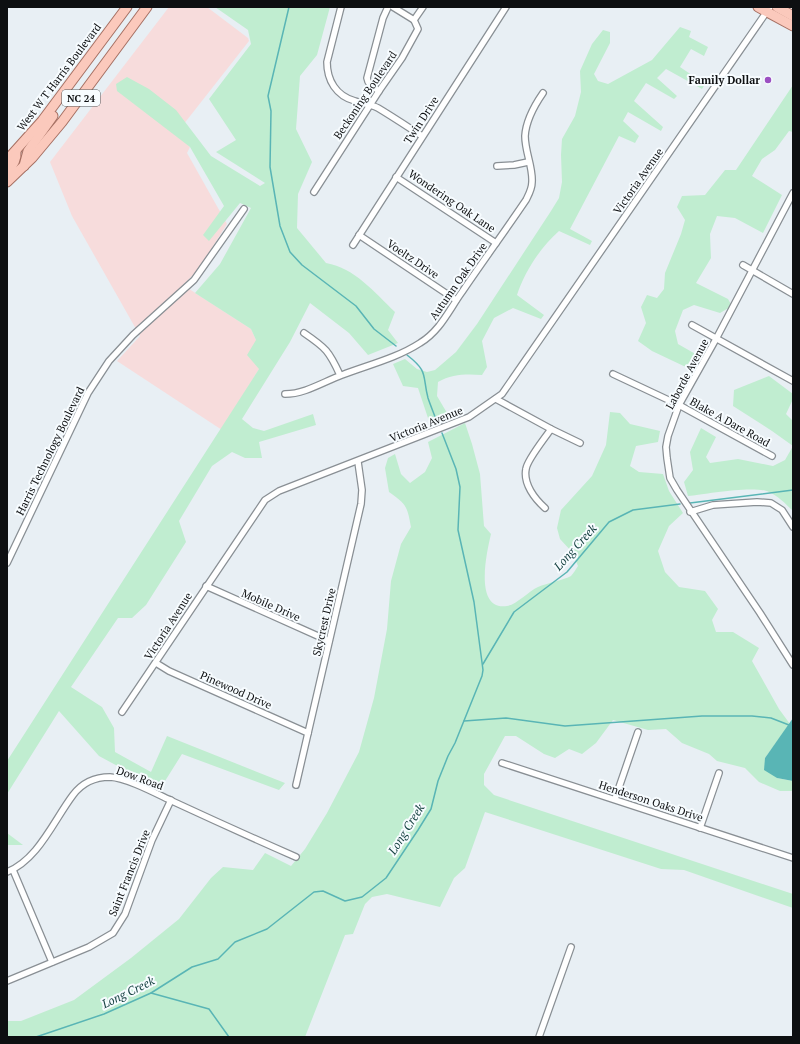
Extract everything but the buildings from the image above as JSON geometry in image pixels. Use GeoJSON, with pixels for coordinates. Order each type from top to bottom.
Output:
{"type":"FeatureCollection","features":[{"type":"Feature","properties":{"kind":"main road","name":"West W T Harris Boulevard"},"geometry":{"type":"LineString","coordinates":[[7,160],[42,121],[127,7]]}},
{"type":"Feature","properties":{"kind":"main road","name":"NC 24"},"geometry":{"type":"LineString","coordinates":[[7,182],[24,167],[66,117],[147,7]]}},
{"type":"Feature","properties":{"kind":"main road"},"geometry":{"type":"LineString","coordinates":[[758,7],[768,9],[793,26]]}},
{"type":"Feature","properties":{"kind":"main road"},"geometry":{"type":"LineString","coordinates":[[777,7],[793,16]]}},
{"type":"Feature","properties":{"kind":"main road"},"geometry":{"type":"LineString","coordinates":[[24,167],[28,151],[63,102],[84,65]]}},
{"type":"Feature","properties":{"kind":"main road"},"geometry":{"type":"LineString","coordinates":[[7,172],[15,162],[17,156],[16,151]]}},
{"type":"Feature","properties":{"kind":"street"},"geometry":{"type":"LineString","coordinates":[[341,7],[328,62],[328,75],[334,87],[344,96],[356,102],[378,108],[422,136]]}},
{"type":"Feature","properties":{"kind":"street"},"geometry":{"type":"LineString","coordinates":[[379,91],[367,82],[367,78],[383,18],[388,7]]}},
{"type":"Feature","properties":{"kind":"street"},"geometry":{"type":"LineString","coordinates":[[392,7],[414,20],[423,7]]}},
{"type":"Feature","properties":{"kind":"street","name":"Twin Drive"},"geometry":{"type":"LineString","coordinates":[[353,245],[506,7]]}},
{"type":"Feature","properties":{"kind":"street","name":"Victoria Avenue"},"geometry":{"type":"LineString","coordinates":[[122,712],[265,500],[280,491],[358,462],[469,417],[502,394],[768,9]]}},
{"type":"Feature","properties":{"kind":"street","name":"Beckoning Boulevard"},"geometry":{"type":"LineString","coordinates":[[314,192],[417,33],[418,29],[414,20]]}},
{"type":"Feature","properties":{"kind":"street","name":"Autumn Oak Drive"},"geometry":{"type":"LineString","coordinates":[[285,394],[300,392],[340,375],[397,355],[421,343],[441,324],[526,200],[531,190],[532,176],[528,162],[525,136],[526,126],[535,104],[543,93]]}},
{"type":"Feature","properties":{"kind":"street"},"geometry":{"type":"LineString","coordinates":[[497,166],[528,162]]}},
{"type":"Feature","properties":{"kind":"street","name":"Wondering Oak Lane"},"geometry":{"type":"LineString","coordinates":[[396,177],[496,243]]}},
{"type":"Feature","properties":{"kind":"street","name":"Laborde Avenue"},"geometry":{"type":"LineString","coordinates":[[793,193],[790,204],[679,405],[668,436],[666,458],[670,478],[690,512],[760,613],[793,665]]}},
{"type":"Feature","properties":{"kind":"street","name":"Harris Technology Boulevard"},"geometry":{"type":"LineString","coordinates":[[7,563],[88,393],[108,361],[133,335],[194,280],[244,209]]}},
{"type":"Feature","properties":{"kind":"street","name":"Voeltz Drive"},"geometry":{"type":"LineString","coordinates":[[359,235],[456,300]]}},
{"type":"Feature","properties":{"kind":"street"},"geometry":{"type":"LineString","coordinates":[[743,265],[793,294]]}},
{"type":"Feature","properties":{"kind":"street"},"geometry":{"type":"LineString","coordinates":[[692,325],[793,381]]}},
{"type":"Feature","properties":{"kind":"street"},"geometry":{"type":"LineString","coordinates":[[304,333],[322,345],[329,353],[340,375]]}},
{"type":"Feature","properties":{"kind":"street","name":"Blake A Dare Road"},"geometry":{"type":"LineString","coordinates":[[613,374],[679,405],[772,456]]}},
{"type":"Feature","properties":{"kind":"street"},"geometry":{"type":"LineString","coordinates":[[496,399],[580,443]]}},
{"type":"Feature","properties":{"kind":"street"},"geometry":{"type":"LineString","coordinates":[[545,508],[534,498],[526,480],[526,470],[528,463],[551,429]]}},
{"type":"Feature","properties":{"kind":"street","name":"Skycrest Drive"},"geometry":{"type":"LineString","coordinates":[[296,785],[361,504],[362,490],[358,462]]}},
{"type":"Feature","properties":{"kind":"street"},"geometry":{"type":"LineString","coordinates":[[690,512],[713,505],[757,502],[772,503],[782,510],[793,527]]}},
{"type":"Feature","properties":{"kind":"street","name":"Mobile Drive"},"geometry":{"type":"LineString","coordinates":[[206,586],[329,641]]}},
{"type":"Feature","properties":{"kind":"street","name":"Pinewood Drive"},"geometry":{"type":"LineString","coordinates":[[156,663],[168,671],[308,733]]}},
{"type":"Feature","properties":{"kind":"street"},"geometry":{"type":"LineString","coordinates":[[615,799],[638,732]]}},
{"type":"Feature","properties":{"kind":"street","name":"Henderson Oaks Drive"},"geometry":{"type":"LineString","coordinates":[[502,763],[793,858]]}},
{"type":"Feature","properties":{"kind":"street"},"geometry":{"type":"LineString","coordinates":[[700,828],[719,774]]}},
{"type":"Feature","properties":{"kind":"street","name":"Dow Road"},"geometry":{"type":"LineString","coordinates":[[7,872],[13,870],[38,848],[79,788],[90,781],[102,778],[118,778],[171,800],[296,857]]}},
{"type":"Feature","properties":{"kind":"street","name":"Saint Francis Drive"},"geometry":{"type":"LineString","coordinates":[[7,981],[89,947],[113,933],[118,928],[125,914],[152,840],[171,800]]}},
{"type":"Feature","properties":{"kind":"street"},"geometry":{"type":"LineString","coordinates":[[13,870],[52,962]]}},
{"type":"Feature","properties":{"kind":"street"},"geometry":{"type":"LineString","coordinates":[[539,1037],[571,947]]}},
{"type":"Feature","properties":{"kind":"shaded area"},"geometry":{"type":"Polygon","coordinates":[[[169,7],[207,7],[248,38],[249,41],[176,134],[190,147],[187,153],[227,224],[198,270],[183,285],[251,329],[256,340],[259,369],[222,430],[117,361],[140,336],[72,216],[50,162],[169,7]]]}},
{"type":"Feature","properties":{"kind":"green space"},"geometry":{"type":"Polygon","coordinates":[[[215,7],[330,7],[317,55],[300,76],[296,129],[312,162],[298,194],[297,228],[326,263],[355,275],[372,289],[395,312],[388,330],[398,343],[368,355],[349,333],[310,303],[290,342],[242,419],[253,428],[264,431],[313,414],[316,425],[259,442],[262,458],[245,458],[232,452],[212,466],[179,521],[186,542],[146,605],[132,618],[118,618],[71,687],[102,707],[114,728],[115,752],[151,772],[167,736],[285,783],[279,790],[182,754],[160,789],[99,756],[59,711],[7,794],[7,761],[259,369],[247,355],[256,340],[251,329],[195,293],[220,264],[251,208],[240,203],[209,241],[203,235],[224,206],[190,147],[117,91],[116,84],[127,77],[149,89],[176,110],[211,156],[260,186],[265,183],[216,152],[236,140],[209,99],[251,44],[248,30],[215,7]]]}},
{"type":"Feature","properties":{"kind":"green space"},"geometry":{"type":"Polygon","coordinates":[[[680,27],[691,31],[689,37],[708,47],[704,56],[691,49],[680,67],[705,84],[702,89],[666,69],[657,78],[677,96],[674,99],[646,83],[634,101],[663,127],[661,131],[628,112],[623,121],[639,136],[635,143],[619,136],[570,229],[592,241],[590,245],[559,231],[539,252],[524,277],[517,295],[544,315],[541,319],[513,308],[494,318],[482,341],[487,367],[482,375],[459,375],[443,379],[438,382],[437,396],[450,418],[431,427],[418,388],[403,386],[393,364],[405,359],[417,369],[427,372],[435,370],[456,352],[477,324],[551,211],[559,198],[562,182],[562,139],[575,116],[581,92],[580,71],[592,44],[603,30],[610,32],[610,43],[594,74],[598,81],[608,84],[652,60],[680,27]]]}},
{"type":"Feature","properties":{"kind":"green space"},"geometry":{"type":"Polygon","coordinates":[[[793,85],[793,132],[789,131],[775,150],[762,159],[752,176],[782,195],[763,233],[735,218],[717,216],[710,234],[711,258],[696,283],[728,299],[732,306],[720,313],[694,305],[683,310],[675,331],[678,344],[699,356],[690,369],[652,351],[638,341],[646,323],[641,307],[647,295],[657,298],[664,289],[665,273],[681,234],[685,220],[677,207],[682,196],[705,195],[725,170],[736,170],[793,85]]]}},
{"type":"Feature","properties":{"kind":"green space"},"geometry":{"type":"Polygon","coordinates":[[[769,376],[793,394],[793,399],[786,414],[793,421],[793,446],[733,406],[734,390],[769,376]]]}},
{"type":"Feature","properties":{"kind":"green space"},"geometry":{"type":"Polygon","coordinates":[[[610,412],[620,413],[630,424],[660,431],[658,442],[636,446],[630,466],[639,472],[663,474],[669,491],[683,513],[669,526],[658,551],[665,572],[679,587],[705,591],[718,609],[712,620],[716,632],[733,632],[759,648],[752,661],[779,709],[790,724],[765,758],[777,778],[793,781],[793,791],[780,791],[759,782],[745,768],[717,761],[709,754],[682,743],[666,729],[648,730],[613,720],[596,743],[582,754],[569,749],[555,758],[544,754],[516,736],[505,736],[484,774],[484,785],[494,795],[793,894],[793,908],[684,870],[661,869],[485,812],[465,868],[454,878],[440,907],[387,894],[372,897],[365,904],[353,934],[345,935],[305,1037],[7,1037],[7,1021],[21,1021],[74,1000],[131,958],[179,919],[211,878],[223,867],[253,870],[265,853],[291,866],[305,849],[327,813],[359,752],[374,698],[387,629],[391,581],[401,544],[411,527],[405,506],[389,492],[385,468],[388,458],[395,454],[401,474],[410,483],[425,472],[432,458],[428,442],[465,423],[480,474],[484,526],[491,534],[485,566],[486,590],[490,599],[496,605],[507,606],[511,605],[538,587],[571,576],[578,566],[572,552],[560,539],[557,528],[561,510],[592,476],[606,445],[610,412]]]}},
{"type":"Feature","properties":{"kind":"green space"},"geometry":{"type":"Polygon","coordinates":[[[701,428],[716,437],[706,457],[710,463],[738,459],[773,466],[785,460],[793,446],[793,511],[776,496],[762,490],[753,489],[688,496],[684,482],[693,470],[690,452],[701,428]]]}},
{"type":"Feature","properties":{"kind":"green space"},"geometry":{"type":"Polygon","coordinates":[[[7,833],[23,845],[7,845],[7,833]]]}},
{"type":"Feature","properties":{"kind":"water"},"geometry":{"type":"Polygon","coordinates":[[[793,718],[793,781],[777,778],[764,770],[765,758],[793,718]]]}},
{"type":"Feature","properties":{"kind":"waterway"},"geometry":{"type":"LineString","coordinates":[[289,7],[268,96],[271,111],[270,167],[280,226],[290,252],[302,265],[356,306],[374,329],[396,346]]}},
{"type":"Feature","properties":{"kind":"waterway"},"geometry":{"type":"LineString","coordinates":[[407,355],[419,366],[424,374],[428,398],[438,425]]}},
{"type":"Feature","properties":{"kind":"waterway","name":"Long Creek"},"geometry":{"type":"LineString","coordinates":[[36,1037],[104,1014],[151,993],[192,967],[218,959],[235,942],[267,929],[314,892],[323,891],[345,901],[362,897],[386,878],[431,809],[438,781],[455,743],[482,676],[483,670],[474,602],[458,530],[460,487],[456,469],[442,433]]}},
{"type":"Feature","properties":{"kind":"waterway","name":"Long Creek"},"geometry":{"type":"LineString","coordinates":[[690,503],[793,490]]}},
{"type":"Feature","properties":{"kind":"waterway","name":"Long Creek"},"geometry":{"type":"LineString","coordinates":[[483,664],[514,612],[567,572],[609,522],[633,510],[680,504]]}},
{"type":"Feature","properties":{"kind":"waterway"},"geometry":{"type":"LineString","coordinates":[[464,721],[506,718],[565,726],[702,716],[752,716],[771,718],[789,725]]}},
{"type":"Feature","properties":{"kind":"waterway"},"geometry":{"type":"LineString","coordinates":[[151,993],[209,1009],[229,1037]]}},
{"type":"Feature","properties":{"kind":"place","name":"Family Dollar"},"geometry":{"type":"Point","coordinates":[768,80]}}]}
